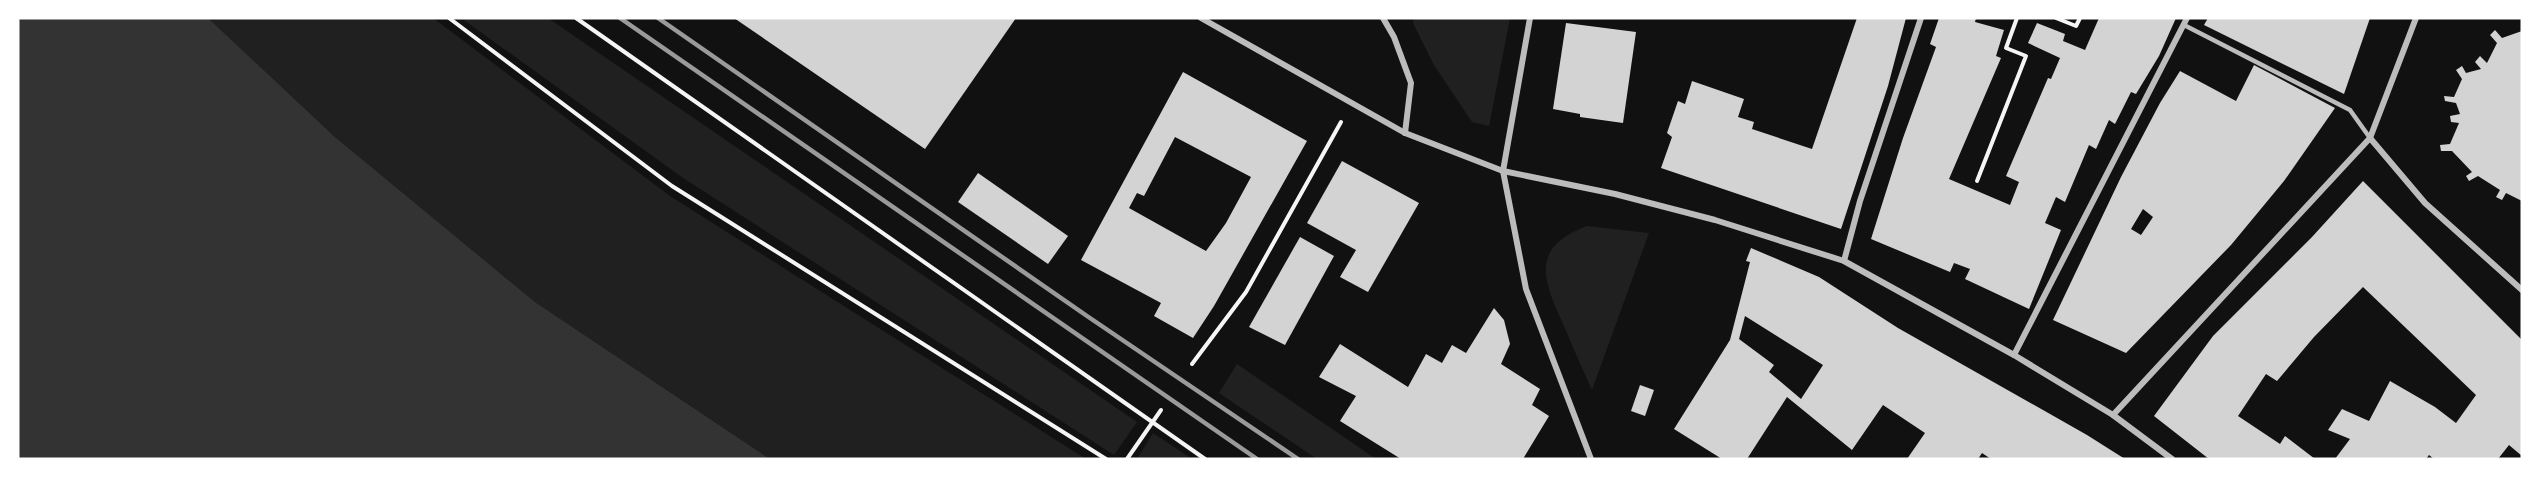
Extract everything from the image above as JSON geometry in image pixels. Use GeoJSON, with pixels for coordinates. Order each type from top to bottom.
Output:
{"type":"FeatureCollection","features":[{"type":"Feature","properties":{"kind":"street"},"geometry":{"type":"LineString","coordinates":[[1201,18],[1405,133],[1503,171],[1614,194],[1844,261],[2014,356],[2113,415],[2172,459]]}},
{"type":"Feature","properties":{"kind":"street"},"geometry":{"type":"LineString","coordinates":[[1383,18],[1394,37],[1411,83],[1405,133]]}},
{"type":"Feature","properties":{"kind":"street"},"geometry":{"type":"LineString","coordinates":[[1530,18],[1503,171],[1526,288],[1591,459]]}},
{"type":"Feature","properties":{"kind":"street"},"geometry":{"type":"LineString","coordinates":[[1844,261],[1860,201],[1921,18]]}},
{"type":"Feature","properties":{"kind":"street"},"geometry":{"type":"LineString","coordinates":[[2014,356],[2187,18]]}},
{"type":"Feature","properties":{"kind":"street"},"geometry":{"type":"LineString","coordinates":[[2113,415],[2370,138],[2416,18]]}},
{"type":"Feature","properties":{"kind":"street"},"geometry":{"type":"LineString","coordinates":[[2370,138],[2425,203],[2522,290]]}},
{"type":"Feature","properties":{"kind":"lane"},"geometry":{"type":"LineString","coordinates":[[2184,25],[2350,110],[2370,138]]}},
{"type":"Feature","properties":{"kind":"path"},"geometry":{"type":"LineString","coordinates":[[449,18],[672,186],[1106,459]]}},
{"type":"Feature","properties":{"kind":"path"},"geometry":{"type":"LineString","coordinates":[[576,18],[1205,459]]}},
{"type":"Feature","properties":{"kind":"path"},"geometry":{"type":"LineString","coordinates":[[1977,181],[2026,56],[2006,48],[2017,18]]}},
{"type":"Feature","properties":{"kind":"path"},"geometry":{"type":"LineString","coordinates":[[2056,18],[2076,26],[2080,18]]}},
{"type":"Feature","properties":{"kind":"path"},"geometry":{"type":"LineString","coordinates":[[1192,364],[1246,292],[1351,104]]}},
{"type":"Feature","properties":{"kind":"path"},"geometry":{"type":"LineString","coordinates":[[1127,459],[1161,410]]}},
{"type":"Feature","properties":{"kind":"shaded area"},"geometry":{"type":"Polygon","coordinates":[[[18,18],[208,18],[335,137],[535,302],[770,459],[18,459],[18,18]]]}},
{"type":"Feature","properties":{"kind":"shaded area"},"geometry":{"type":"Polygon","coordinates":[[[208,18],[433,18],[670,196],[1086,459],[770,459],[535,302],[335,137],[208,18]]]}},
{"type":"Feature","properties":{"kind":"shaded area"},"geometry":{"type":"Polygon","coordinates":[[[461,18],[548,18],[1137,422],[1114,455],[683,178],[461,18]]]}},
{"type":"Feature","properties":{"kind":"shaded area"},"geometry":{"type":"Polygon","coordinates":[[[1414,18],[1510,18],[1489,126],[1472,122],[1434,65],[1413,23],[1414,18]]]}},
{"type":"Feature","properties":{"kind":"shaded area"},"geometry":{"type":"Polygon","coordinates":[[[1587,226],[1649,233],[1592,390],[1551,295],[1546,268],[1549,256],[1556,245],[1568,235],[1587,226]]]}},
{"type":"Feature","properties":{"kind":"shaded area"},"geometry":{"type":"Polygon","coordinates":[[[1237,364],[1376,459],[1317,459],[1219,393],[1237,364]]]}},
{"type":"Feature","properties":{"kind":"shaded area"},"geometry":{"type":"Polygon","coordinates":[[[1153,433],[1192,459],[1137,459],[1153,433]]]}},
{"type":"Feature","properties":{"kind":"building"},"geometry":{"type":"Polygon","coordinates":[[[734,18],[1016,18],[925,149],[734,18]]]}},
{"type":"Feature","properties":{"kind":"building"},"geometry":{"type":"Polygon","coordinates":[[[1857,18],[1906,18],[1888,86],[1841,229],[1661,168],[1672,137],[1667,133],[1678,101],[1685,104],[1692,81],[1744,99],[1738,117],[1754,122],[1752,129],[1812,149],[1857,18]]]}},
{"type":"Feature","properties":{"kind":"building"},"geometry":{"type":"Polygon","coordinates":[[[1939,18],[1976,18],[1975,22],[2004,30],[1996,56],[2001,58],[1949,179],[2010,205],[2019,182],[2006,176],[2048,78],[2051,79],[2060,58],[2028,43],[2037,23],[2065,34],[2063,41],[2085,50],[2099,18],[2176,18],[2159,56],[2136,94],[2131,92],[2115,124],[2109,120],[2096,149],[2089,145],[2065,202],[2056,197],[2045,223],[2061,230],[2029,309],[1965,279],[1970,269],[1954,263],[1950,272],[1871,239],[1903,138],[1936,47],[1930,44],[1939,18]]]}},
{"type":"Feature","properties":{"kind":"building"},"geometry":{"type":"Polygon","coordinates":[[[2208,18],[2370,18],[2344,94],[2204,25],[2208,18]]]}},
{"type":"Feature","properties":{"kind":"building"},"geometry":{"type":"Polygon","coordinates":[[[1566,23],[1636,32],[1623,123],[1580,117],[1580,114],[1553,109],[1566,23]]]}},
{"type":"Feature","properties":{"kind":"building"},"geometry":{"type":"Polygon","coordinates":[[[2495,30],[2502,38],[2522,31],[2522,201],[2506,193],[2502,200],[2496,197],[2500,190],[2478,176],[2469,181],[2466,176],[2472,172],[2452,151],[2441,151],[2440,145],[2450,144],[2459,123],[2451,122],[2450,116],[2460,114],[2456,103],[2445,101],[2444,96],[2454,97],[2462,79],[2456,70],[2462,66],[2466,73],[2481,69],[2475,62],[2480,56],[2487,63],[2497,43],[2490,35],[2495,30]]]}},
{"type":"Feature","properties":{"kind":"building"},"geometry":{"type":"Polygon","coordinates":[[[2254,65],[2335,108],[2284,181],[2231,245],[2126,353],[2053,320],[2121,177],[2160,103],[2180,71],[2236,101],[2254,65]],[[2143,209],[2131,229],[2141,235],[2153,217],[2143,209]]]}},
{"type":"Feature","properties":{"kind":"building"},"geometry":{"type":"Polygon","coordinates":[[[1183,72],[1307,141],[1214,306],[1193,338],[1154,316],[1161,303],[1081,260],[1183,72]],[[1175,137],[1144,196],[1137,193],[1129,208],[1206,251],[1226,223],[1251,177],[1175,137]]]}},
{"type":"Feature","properties":{"kind":"building"},"geometry":{"type":"Polygon","coordinates":[[[1342,161],[1419,203],[1368,292],[1340,277],[1356,250],[1307,223],[1342,161]]]}},
{"type":"Feature","properties":{"kind":"building"},"geometry":{"type":"Polygon","coordinates":[[[978,173],[1068,236],[1048,264],[958,202],[978,173]]]}},
{"type":"Feature","properties":{"kind":"building"},"geometry":{"type":"Polygon","coordinates":[[[2363,181],[2522,340],[2522,456],[2509,445],[2498,459],[2434,459],[2429,455],[2426,459],[2335,459],[2350,439],[2328,430],[2342,409],[2369,421],[2390,381],[2435,407],[2456,423],[2476,395],[2363,287],[2314,337],[2277,381],[2266,374],[2238,416],[2280,444],[2285,436],[2315,459],[2209,459],[2154,416],[2213,336],[2312,237],[2363,181]]]}},
{"type":"Feature","properties":{"kind":"building"},"geometry":{"type":"Polygon","coordinates":[[[1300,237],[1334,256],[1285,345],[1249,327],[1300,237]]]}},
{"type":"Feature","properties":{"kind":"building"},"geometry":{"type":"Polygon","coordinates":[[[1751,248],[1819,277],[1898,328],[2125,459],[1991,459],[1982,453],[1978,459],[1907,459],[1925,433],[1883,405],[1852,450],[1787,397],[1747,459],[1722,459],[1674,429],[1730,340],[1750,262],[1746,261],[1751,248]],[[1745,316],[1739,339],[1774,365],[1769,372],[1801,399],[1823,365],[1745,316]]]}},
{"type":"Feature","properties":{"kind":"building"},"geometry":{"type":"Polygon","coordinates":[[[1494,308],[1504,320],[1510,344],[1501,364],[1540,389],[1532,405],[1549,416],[1523,459],[1401,459],[1340,421],[1356,396],[1319,377],[1340,344],[1408,387],[1426,354],[1442,363],[1452,345],[1466,353],[1494,308]]]}},
{"type":"Feature","properties":{"kind":"building"},"geometry":{"type":"Polygon","coordinates":[[[1640,385],[1654,390],[1645,416],[1631,411],[1640,385]]]}},
{"type":"Feature","properties":{"kind":"railway"},"geometry":{"type":"LineString","coordinates":[[620,18],[1257,459]]}},
{"type":"Feature","properties":{"kind":"railway"},"geometry":{"type":"LineString","coordinates":[[658,18],[1087,316],[1298,459]]}}]}
